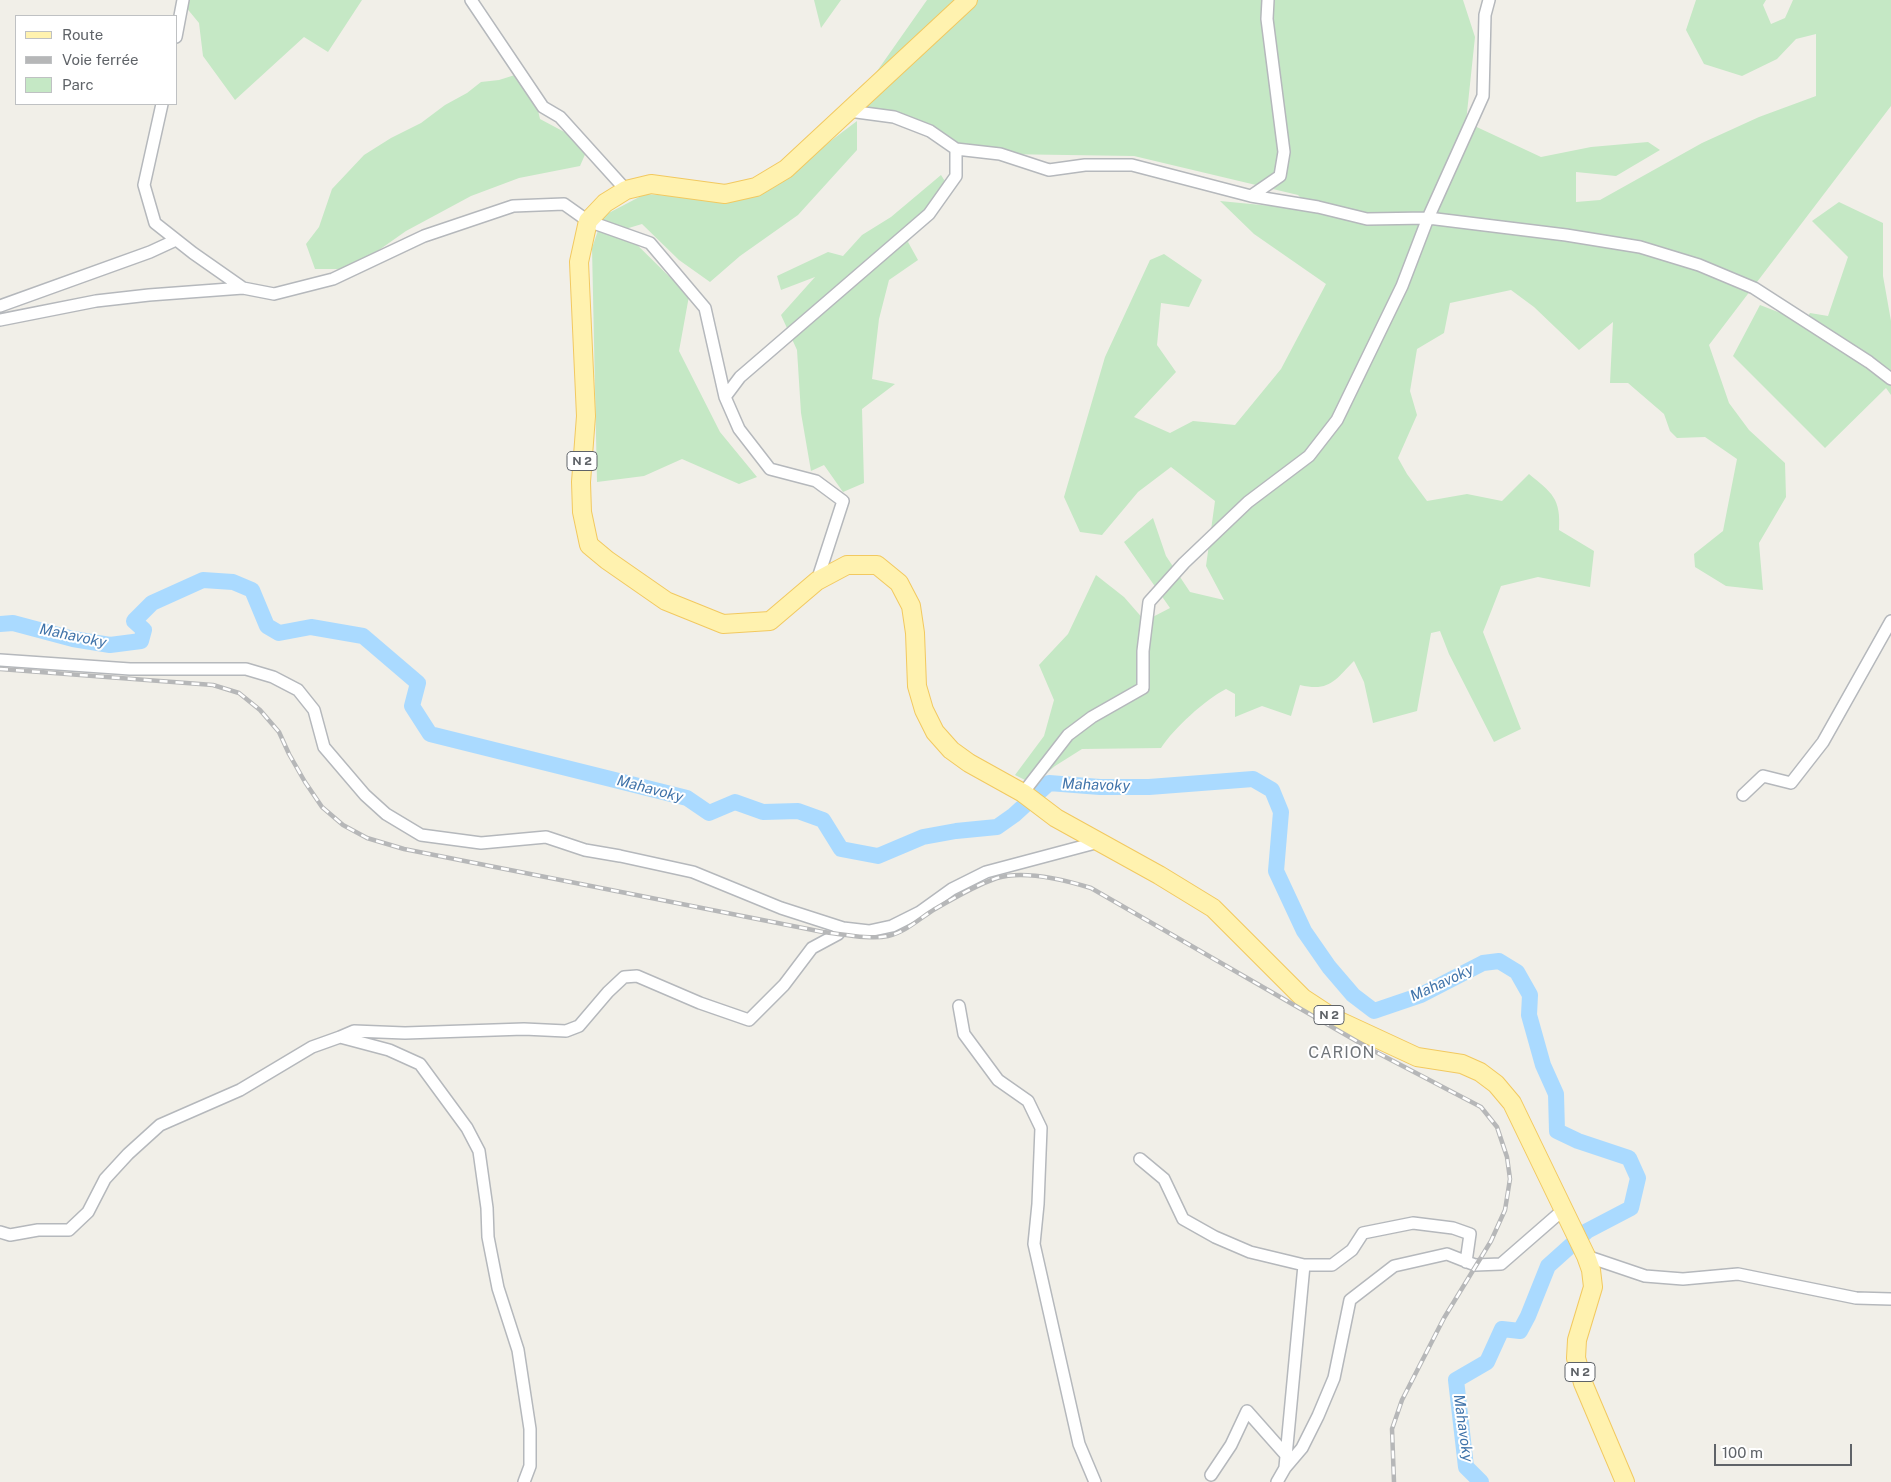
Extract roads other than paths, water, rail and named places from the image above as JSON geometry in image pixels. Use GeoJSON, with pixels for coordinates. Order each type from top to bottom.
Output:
{"type":"FeatureCollection","features":[{"type":"Feature","properties":{"kind":"main road"},"geometry":{"type":"LineString","coordinates":[[588,221],[605,203],[626,190],[651,184],[725,194],[756,188],[786,169],[968,0]]}},
{"type":"Feature","properties":{"kind":"main road","name":"N 2"},"geometry":{"type":"LineString","coordinates":[[588,221],[579,262],[586,416],[581,482],[582,512],[589,545],[666,602],[723,624],[770,621],[817,580],[846,565],[877,565],[899,583],[911,606],[915,633],[917,686],[924,710],[935,732],[951,750],[969,763],[1023,793],[1056,818],[1160,875],[1213,908],[1303,998],[1336,1019],[1417,1057],[1462,1064],[1480,1072],[1496,1084],[1512,1103],[1591,1270],[1594,1287],[1577,1340],[1576,1358],[1583,1383],[1626,1482]]}},
{"type":"Feature","properties":{"kind":"street"},"geometry":{"type":"LineString","coordinates":[[178,26],[183,0]]}},
{"type":"Feature","properties":{"kind":"street"},"geometry":{"type":"LineString","coordinates":[[471,0],[543,107],[560,117],[626,190]]}},
{"type":"Feature","properties":{"kind":"street"},"geometry":{"type":"LineString","coordinates":[[1251,196],[1280,176],[1284,152],[1267,19],[1268,0]]}},
{"type":"Feature","properties":{"kind":"street"},"geometry":{"type":"LineString","coordinates":[[1023,793],[1068,735],[1092,717],[1143,688],[1143,651],[1149,602],[1184,563],[1248,502],[1309,456],[1337,420],[1402,286],[1428,218],[1483,96],[1485,14],[1489,0]]}},
{"type":"Feature","properties":{"kind":"street"},"geometry":{"type":"LineString","coordinates":[[162,105],[144,185],[155,223],[242,288]]}},
{"type":"Feature","properties":{"kind":"street"},"geometry":{"type":"LineString","coordinates":[[849,111],[894,117],[930,131],[956,149],[1000,154],[1049,170],[1085,165],[1132,165],[1251,196],[1318,207],[1367,219],[1428,218],[1566,235],[1640,247],[1699,265],[1754,288],[1869,362],[1891,379]]}},
{"type":"Feature","properties":{"kind":"street"},"geometry":{"type":"LineString","coordinates":[[724,397],[740,376],[929,214],[956,176],[956,149]]}},
{"type":"Feature","properties":{"kind":"street"},"geometry":{"type":"LineString","coordinates":[[0,320],[96,301],[149,295],[242,288],[274,294],[333,279],[424,236],[513,206],[564,204],[588,221],[650,243],[705,308],[724,397],[738,429],[770,469],[816,481],[843,501],[817,580]]}},
{"type":"Feature","properties":{"kind":"street"},"geometry":{"type":"LineString","coordinates":[[0,306],[150,252],[176,240]]}},
{"type":"Feature","properties":{"kind":"street"},"geometry":{"type":"LineString","coordinates":[[1743,795],[1763,776],[1792,783],[1812,755],[1818,750],[1891,621]]}},
{"type":"Feature","properties":{"kind":"street"},"geometry":{"type":"LineString","coordinates":[[0,660],[130,668],[246,669],[273,677],[298,690],[314,710],[324,747],[365,795],[386,814],[421,835],[481,843],[546,837],[585,850],[693,872],[781,908],[842,928],[869,931],[892,926],[920,912],[952,889],[986,872],[1099,842]]}},
{"type":"Feature","properties":{"kind":"street"},"geometry":{"type":"LineString","coordinates":[[0,1232],[10,1234],[38,1230],[69,1230],[88,1212],[105,1179],[128,1154],[160,1125],[240,1090],[312,1047],[354,1031],[405,1033],[524,1030],[566,1031],[579,1026],[608,992],[624,977],[637,976],[700,1003],[749,1020],[784,986],[812,948],[838,934],[842,928]]}},
{"type":"Feature","properties":{"kind":"street"},"geometry":{"type":"LineString","coordinates":[[959,1006],[964,1034],[998,1080],[1028,1101],[1042,1128],[1034,1244],[1079,1444],[1094,1482]]}},
{"type":"Feature","properties":{"kind":"street"},"geometry":{"type":"LineString","coordinates":[[340,1037],[389,1050],[420,1064],[467,1128],[479,1151],[487,1208],[488,1238],[498,1288],[518,1350],[530,1429],[530,1466],[524,1482]]}},
{"type":"Feature","properties":{"kind":"street"},"geometry":{"type":"LineString","coordinates":[[1140,1159],[1164,1179],[1183,1219],[1215,1237],[1250,1252],[1304,1265],[1332,1265],[1352,1250],[1363,1233],[1413,1223],[1453,1228],[1470,1234],[1466,1262]]}},
{"type":"Feature","properties":{"kind":"street"},"geometry":{"type":"LineString","coordinates":[[1277,1482],[1285,1468],[1302,1448],[1334,1378],[1350,1300],[1394,1266],[1447,1254],[1475,1265],[1501,1264],[1566,1216]]}},
{"type":"Feature","properties":{"kind":"street"},"geometry":{"type":"LineString","coordinates":[[1586,1256],[1645,1276],[1684,1279],[1738,1274],[1856,1298],[1891,1299]]}},
{"type":"Feature","properties":{"kind":"street"},"geometry":{"type":"LineString","coordinates":[[1285,1468],[1304,1265]]}},
{"type":"Feature","properties":{"kind":"street"},"geometry":{"type":"LineString","coordinates":[[1211,1475],[1231,1445],[1248,1411],[1286,1455]]}},
{"type":"Feature","properties":{"kind":"waterway","name":"Mahavoky"},"geometry":{"type":"LineString","coordinates":[[0,624],[13,623],[73,639],[110,645],[141,641],[144,630],[134,621],[152,603],[203,580],[233,582],[252,590],[267,626],[279,633],[311,627],[363,636],[418,683],[412,706],[430,734],[687,798],[709,813],[735,802],[763,812],[798,811],[823,820],[841,849],[878,856],[923,837],[956,831],[997,827],[1014,815],[1049,783],[1100,787],[1149,787],[1253,779],[1272,790],[1281,812],[1276,871],[1304,931],[1329,967],[1353,995],[1374,1011],[1421,995],[1483,963],[1499,961],[1517,972],[1530,995],[1529,1015],[1543,1065],[1556,1094],[1557,1131],[1578,1141],[1629,1158],[1638,1178],[1631,1208],[1587,1231],[1548,1266],[1520,1331],[1502,1329],[1487,1362],[1456,1380],[1466,1467],[1481,1482]]}},
{"type":"Feature","properties":{"kind":"railway"},"geometry":{"type":"LineString","coordinates":[[0,669],[213,685],[239,693],[260,710],[279,732],[305,782],[322,807],[343,825],[367,838],[404,849],[823,932],[865,937],[881,937],[895,934],[957,896],[997,878],[1019,875],[1032,876],[1057,879],[1091,888],[1372,1050],[1481,1107],[1497,1127],[1507,1157],[1510,1179],[1505,1210],[1491,1241],[1444,1318],[1402,1400],[1392,1429],[1394,1482]]}},
{"type":"Feature","properties":{"kind":"district","name":"CARION"},"geometry":{"type":"Point","coordinates":[1342,1053]}}]}
